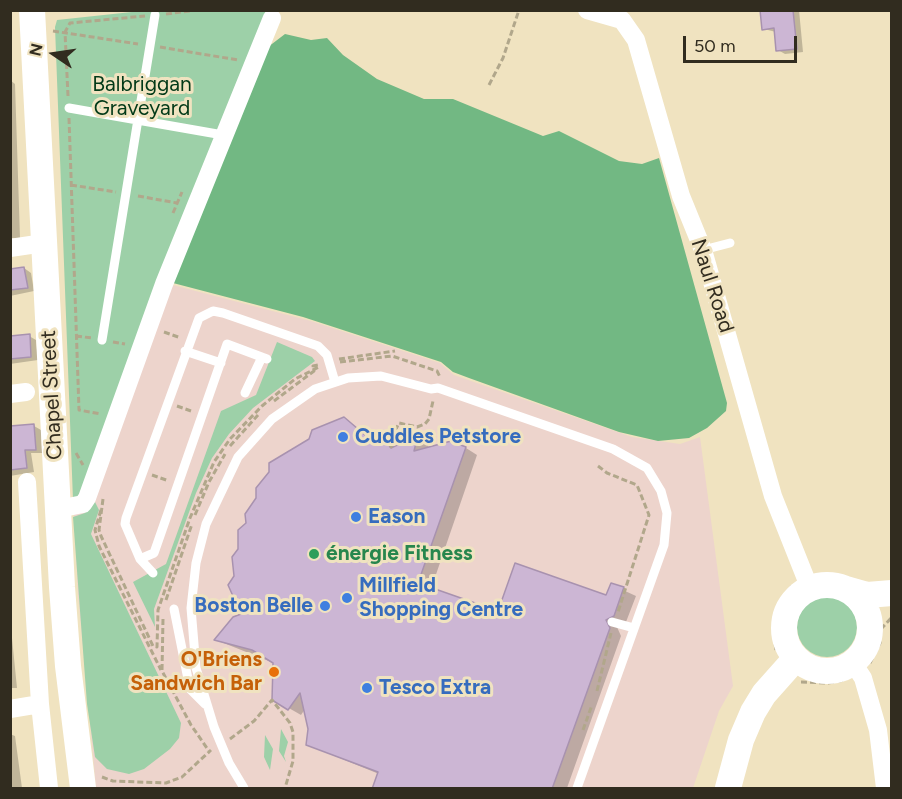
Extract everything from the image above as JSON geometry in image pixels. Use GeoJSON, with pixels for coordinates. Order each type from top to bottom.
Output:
{"type":"FeatureCollection","features":[{"type":"Feature","properties":{"kind":"main road","name":"Chapel Street"},"geometry":{"type":"LineString","coordinates":[[32,10],[68,666],[88,783]]}},
{"type":"Feature","properties":{"kind":"main road"},"geometry":{"type":"LineString","coordinates":[[881,622],[855,668],[834,671],[813,669],[796,658],[785,637],[786,614],[800,595],[810,589],[828,585],[867,595],[891,593]]}},
{"type":"Feature","properties":{"kind":"main road"},"geometry":{"type":"LineString","coordinates":[[846,589],[881,622]]}},
{"type":"Feature","properties":{"kind":"main road"},"geometry":{"type":"LineString","coordinates":[[881,622],[877,616],[891,605]]}},
{"type":"Feature","properties":{"kind":"main road"},"geometry":{"type":"LineString","coordinates":[[728,789],[741,740],[753,712],[764,694],[796,658]]}},
{"type":"Feature","properties":{"kind":"street","name":"Naul Road"},"geometry":{"type":"LineString","coordinates":[[587,10],[622,21],[632,33],[681,196],[704,250],[773,496],[810,589]]}},
{"type":"Feature","properties":{"kind":"street"},"geometry":{"type":"LineString","coordinates":[[58,509],[83,504],[93,484],[149,327],[223,135],[272,18]]}},
{"type":"Feature","properties":{"kind":"street"},"geometry":{"type":"LineString","coordinates":[[10,248],[44,243]]}},
{"type":"Feature","properties":{"kind":"street"},"geometry":{"type":"LineString","coordinates":[[27,482],[40,704],[50,789]]}},
{"type":"Feature","properties":{"kind":"street"},"geometry":{"type":"LineString","coordinates":[[855,668],[863,678],[878,730],[885,789]]}},
{"type":"Feature","properties":{"kind":"street"},"geometry":{"type":"LineString","coordinates":[[10,709],[40,704]]}},
{"type":"Feature","properties":{"kind":"lane"},"geometry":{"type":"LineString","coordinates":[[102,340],[155,15]]}},
{"type":"Feature","properties":{"kind":"lane"},"geometry":{"type":"LineString","coordinates":[[69,108],[223,135]]}},
{"type":"Feature","properties":{"kind":"lane"},"geometry":{"type":"LineString","coordinates":[[704,250],[730,243]]}},
{"type":"Feature","properties":{"kind":"lane"},"geometry":{"type":"LineString","coordinates":[[153,573],[140,559],[125,524],[166,402],[199,318],[213,311],[223,313],[318,346],[327,355],[335,382]]}},
{"type":"Feature","properties":{"kind":"lane"},"geometry":{"type":"LineString","coordinates":[[140,559],[154,553],[228,344],[265,358],[245,393]]}},
{"type":"Feature","properties":{"kind":"lane"},"geometry":{"type":"LineString","coordinates":[[185,351],[221,363]]}},
{"type":"Feature","properties":{"kind":"lane"},"geometry":{"type":"LineString","coordinates":[[238,786],[206,706],[196,668],[191,608],[196,562],[206,524],[228,474],[252,438],[295,402],[315,389],[348,378],[381,376],[431,389],[438,388],[613,449],[647,468],[661,491],[668,527],[664,545],[577,789]]}},
{"type":"Feature","properties":{"kind":"lane"},"geometry":{"type":"LineString","coordinates":[[174,609],[190,690],[206,706]]}},
{"type":"Feature","properties":{"kind":"lane"},"geometry":{"type":"LineString","coordinates":[[612,622],[634,628]]}},
{"type":"Feature","properties":{"kind":"path"},"geometry":{"type":"LineString","coordinates":[[489,85],[503,58],[519,10]]}},
{"type":"Feature","properties":{"kind":"path"},"geometry":{"type":"LineString","coordinates":[[50,32],[65,32]]}},
{"type":"Feature","properties":{"kind":"path"},"geometry":{"type":"LineString","coordinates":[[149,327],[189,341]]}},
{"type":"Feature","properties":{"kind":"path"},"geometry":{"type":"LineString","coordinates":[[346,357],[395,351]]}},
{"type":"Feature","properties":{"kind":"path"},"geometry":{"type":"LineString","coordinates":[[391,448],[392,437],[399,423],[417,427],[425,424],[429,419],[434,400]]}},
{"type":"Feature","properties":{"kind":"path"},"geometry":{"type":"LineString","coordinates":[[166,402],[203,414]]}},
{"type":"Feature","properties":{"kind":"path"},"geometry":{"type":"LineString","coordinates":[[143,472],[178,484]]}},
{"type":"Feature","properties":{"kind":"path"},"geometry":{"type":"LineString","coordinates":[[93,484],[102,505],[95,530],[99,546],[162,671]]}},
{"type":"Feature","properties":{"kind":"path"},"geometry":{"type":"LineString","coordinates":[[794,687],[808,681],[842,681],[855,668],[872,661],[880,644],[881,622]]}},
{"type":"Feature","properties":{"kind":"path"},"geometry":{"type":"LineString","coordinates":[[88,783],[166,783],[182,777],[209,751],[254,721],[272,700],[290,723],[293,732],[293,761],[285,789]]}},
{"type":"Feature","properties":{"kind":"shaded area"},"geometry":{"type":"Polygon","coordinates":[[[169,284],[311,321],[440,363],[454,375],[632,437],[680,444],[700,437],[733,686],[719,711],[693,788],[96,788],[78,594],[74,515],[169,284]]]}},
{"type":"Feature","properties":{"kind":"green space","name":"Balbriggan Graveyard"},"geometry":{"type":"Polygon","coordinates":[[[141,11],[268,11],[84,493],[73,500],[55,27],[57,20],[141,11]]]}},
{"type":"Feature","properties":{"kind":"green space"},"geometry":{"type":"Polygon","coordinates":[[[285,34],[311,40],[327,38],[343,55],[377,79],[424,99],[453,99],[543,136],[559,131],[619,161],[642,164],[659,158],[727,403],[726,411],[707,428],[689,438],[658,441],[619,432],[453,372],[441,362],[303,317],[173,283],[268,47],[285,34]]]}},
{"type":"Feature","properties":{"kind":"green space"},"geometry":{"type":"Polygon","coordinates":[[[277,342],[312,357],[315,361],[253,408],[229,434],[212,458],[196,493],[154,609],[155,627],[133,582],[166,564],[221,411],[256,395],[277,342]]]}},
{"type":"Feature","properties":{"kind":"green space"},"geometry":{"type":"Polygon","coordinates":[[[95,502],[99,510],[91,534],[181,723],[179,738],[170,749],[144,769],[129,774],[107,769],[95,757],[87,704],[73,517],[85,513],[95,502]]]}},
{"type":"Feature","properties":{"kind":"green space"},"geometry":{"type":"Polygon","coordinates":[[[821,597],[833,597],[844,602],[852,610],[857,627],[855,639],[844,652],[833,657],[821,657],[810,652],[802,644],[797,633],[797,621],[802,610],[810,602],[821,597]]]}},
{"type":"Feature","properties":{"kind":"green space"},"geometry":{"type":"Polygon","coordinates":[[[281,729],[288,742],[284,756],[286,762],[279,751],[281,729]]]}},
{"type":"Feature","properties":{"kind":"green space"},"geometry":{"type":"Polygon","coordinates":[[[265,735],[273,749],[270,770],[264,757],[265,735]]]}},
{"type":"Feature","properties":{"kind":"building"},"geometry":{"type":"Polygon","coordinates":[[[760,10],[793,10],[797,49],[776,51],[774,28],[762,30],[760,10]]]}},
{"type":"Feature","properties":{"kind":"building"},"geometry":{"type":"Polygon","coordinates":[[[24,267],[28,288],[10,290],[10,269],[24,267]]]}},
{"type":"Feature","properties":{"kind":"building"},"geometry":{"type":"Polygon","coordinates":[[[30,334],[31,357],[10,359],[10,336],[30,334]]]}},
{"type":"Feature","properties":{"kind":"building","name":"Millfield Shopping Centre"},"geometry":{"type":"Polygon","coordinates":[[[344,417],[365,435],[381,444],[383,437],[391,448],[418,435],[414,451],[455,440],[466,447],[418,583],[498,611],[515,563],[606,595],[611,583],[624,587],[614,616],[606,620],[610,628],[552,789],[372,789],[378,772],[306,745],[308,729],[300,693],[288,710],[272,700],[273,663],[252,650],[214,640],[233,617],[241,614],[228,585],[234,576],[232,557],[238,549],[238,530],[246,523],[245,514],[256,498],[256,488],[269,472],[269,463],[309,439],[312,430],[344,417]]]}},
{"type":"Feature","properties":{"kind":"building"},"geometry":{"type":"Polygon","coordinates":[[[34,424],[36,450],[25,450],[27,468],[10,470],[10,426],[34,424]]]}},
{"type":"Feature","properties":{"kind":"place","name":"Cuddles Petstore"},"geometry":{"type":"Point","coordinates":[343,437]}},
{"type":"Feature","properties":{"kind":"place","name":"Eason"},"geometry":{"type":"Point","coordinates":[356,517]}},
{"type":"Feature","properties":{"kind":"place","name":"énergie Fitness"},"geometry":{"type":"Point","coordinates":[314,554]}},
{"type":"Feature","properties":{"kind":"place","name":"Millfield Shopping Centre"},"geometry":{"type":"Point","coordinates":[347,598]}},
{"type":"Feature","properties":{"kind":"place","name":"Boston Belle"},"geometry":{"type":"Point","coordinates":[325,606]}},
{"type":"Feature","properties":{"kind":"place","name":"O'Briens Sandwich Bar"},"geometry":{"type":"Point","coordinates":[274,672]}},
{"type":"Feature","properties":{"kind":"place","name":"Tesco Extra"},"geometry":{"type":"Point","coordinates":[367,688]}}]}
